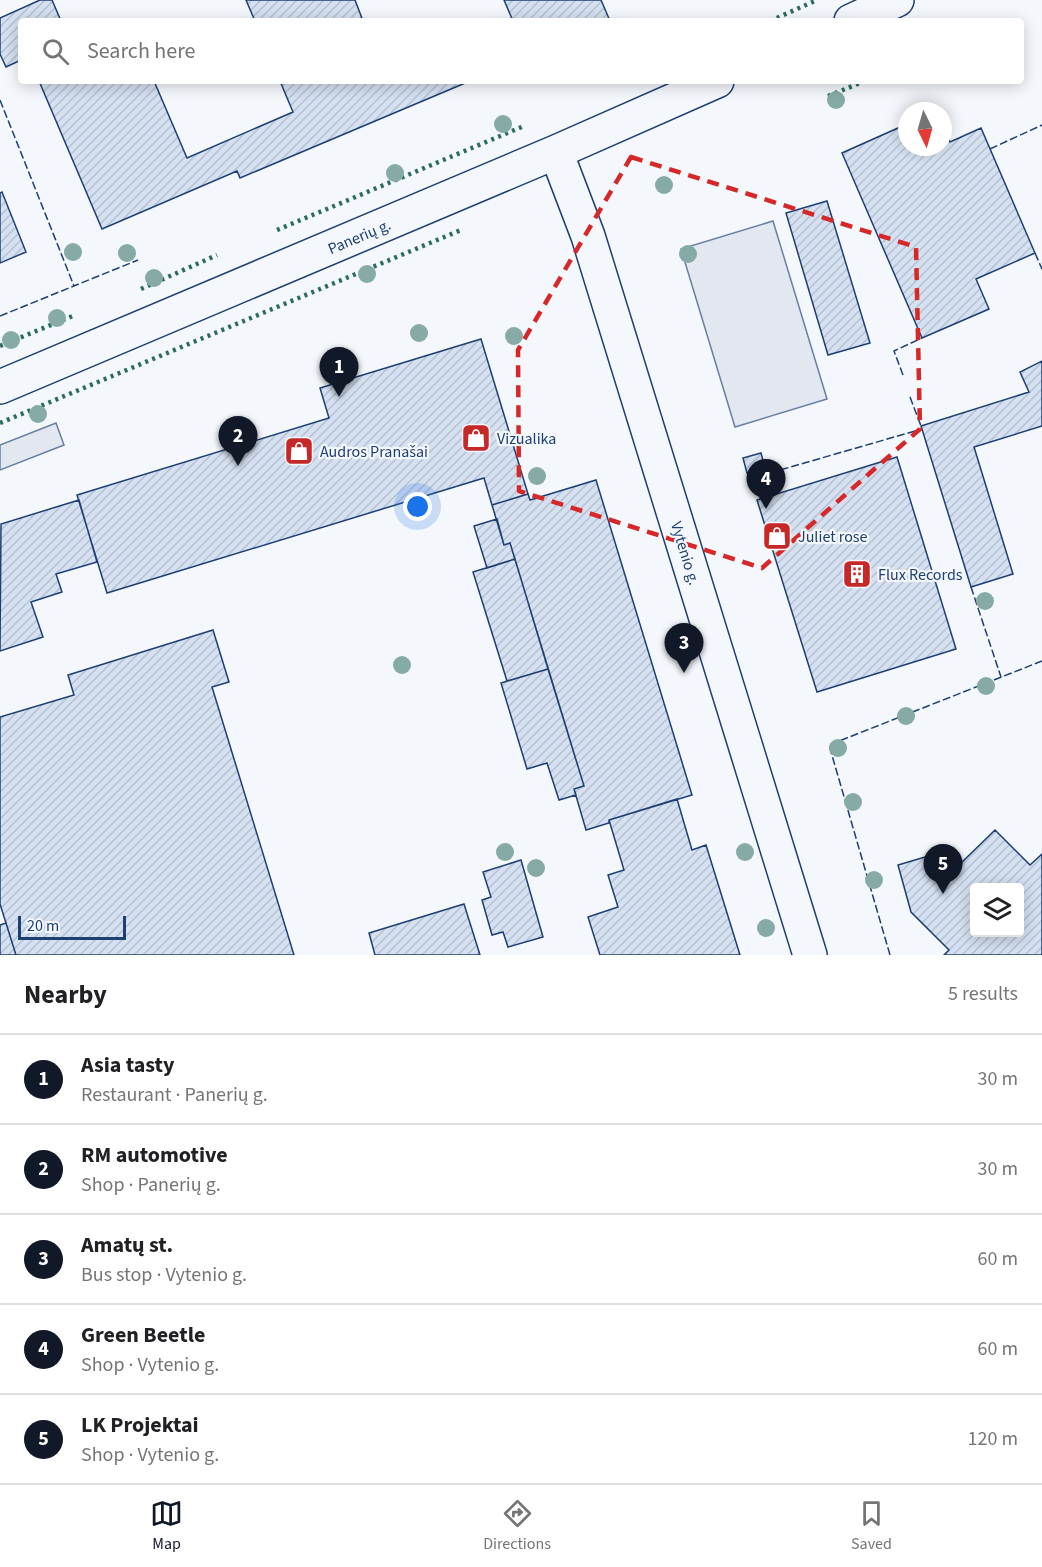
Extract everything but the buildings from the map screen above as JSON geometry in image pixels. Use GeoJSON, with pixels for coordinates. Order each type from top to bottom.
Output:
{"type":"FeatureCollection","features":[{"type":"Feature","properties":{"kind":"street"},"geometry":{"type":"LineString","coordinates":[[858,18],[897,0]]}},
{"type":"Feature","properties":{"kind":"street","name":"Panerių g."},"geometry":{"type":"LineString","coordinates":[[0,387],[556,152],[710,84]]}},
{"type":"Feature","properties":{"kind":"street","name":"Vytenio g."},"geometry":{"type":"LineString","coordinates":[[556,152],[588,236],[810,955]]}},
{"type":"Feature","properties":{"kind":"highlighted area"},"geometry":{"type":"Polygon","coordinates":[[[631,157],[916,247],[920,429],[762,568],[519,491],[518,350],[631,157]]]}},
{"type":"Feature","properties":{"kind":"shaded area"},"geometry":{"type":"Polygon","coordinates":[[[773,221],[827,399],[735,427],[681,249],[773,221]]]}},
{"type":"Feature","properties":{"kind":"shaded area"},"geometry":{"type":"Polygon","coordinates":[[[56,423],[64,445],[0,470],[0,445],[56,423]]]}},
{"type":"Feature","properties":{"kind":"hedge"},"geometry":{"type":"LineString","coordinates":[[777,18],[817,0]]}},
{"type":"Feature","properties":{"kind":"hedge"},"geometry":{"type":"LineString","coordinates":[[828,96],[858,84]]}},
{"type":"Feature","properties":{"kind":"hedge"},"geometry":{"type":"LineString","coordinates":[[277,230],[524,126]]}},
{"type":"Feature","properties":{"kind":"hedge"},"geometry":{"type":"LineString","coordinates":[[0,423],[461,230]]}},
{"type":"Feature","properties":{"kind":"hedge"},"geometry":{"type":"LineString","coordinates":[[141,289],[217,255]]}},
{"type":"Feature","properties":{"kind":"hedge"},"geometry":{"type":"LineString","coordinates":[[0,346],[75,315]]}},
{"type":"Feature","properties":{"kind":"fence"},"geometry":{"type":"LineString","coordinates":[[0,100],[74,286]]}},
{"type":"Feature","properties":{"kind":"fence"},"geometry":{"type":"LineString","coordinates":[[990,149],[1042,125]]}},
{"type":"Feature","properties":{"kind":"fence"},"geometry":{"type":"LineString","coordinates":[[1035,253],[1042,269]]}},
{"type":"Feature","properties":{"kind":"fence"},"geometry":{"type":"LineString","coordinates":[[0,316],[138,260]]}},
{"type":"Feature","properties":{"kind":"fence"},"geometry":{"type":"LineString","coordinates":[[903,375],[894,351],[922,338]]}},
{"type":"Feature","properties":{"kind":"fence"},"geometry":{"type":"LineString","coordinates":[[910,397],[921,426]]}},
{"type":"Feature","properties":{"kind":"fence"},"geometry":{"type":"LineString","coordinates":[[749,479],[922,429]]}},
{"type":"Feature","properties":{"kind":"fence"},"geometry":{"type":"LineString","coordinates":[[971,587],[1001,677]]}},
{"type":"Feature","properties":{"kind":"fence"},"geometry":{"type":"LineString","coordinates":[[890,955],[829,745],[1042,661]]}},
{"type":"Feature","properties":{"kind":"place","name":"Asia tasty"},"geometry":{"type":"Point","coordinates":[339,397]}},
{"type":"Feature","properties":{"kind":"place","name":"Vizualika"},"geometry":{"type":"Point","coordinates":[476,438]}},
{"type":"Feature","properties":{"kind":"place","name":"Audros Pranašai"},"geometry":{"type":"Point","coordinates":[299,451]}},
{"type":"Feature","properties":{"kind":"place","name":"RM automotive"},"geometry":{"type":"Point","coordinates":[238,466]}},
{"type":"Feature","properties":{"kind":"place","name":"Green Beetle"},"geometry":{"type":"Point","coordinates":[766,509]}},
{"type":"Feature","properties":{"kind":"place","name":"Juliet rose"},"geometry":{"type":"Point","coordinates":[777,536]}},
{"type":"Feature","properties":{"kind":"place","name":"Flux Records"},"geometry":{"type":"Point","coordinates":[857,574]}},
{"type":"Feature","properties":{"kind":"place","name":"Amatų st."},"geometry":{"type":"Point","coordinates":[684,673]}},
{"type":"Feature","properties":{"kind":"place","name":"LK Projektai"},"geometry":{"type":"Point","coordinates":[943,894]}}]}
